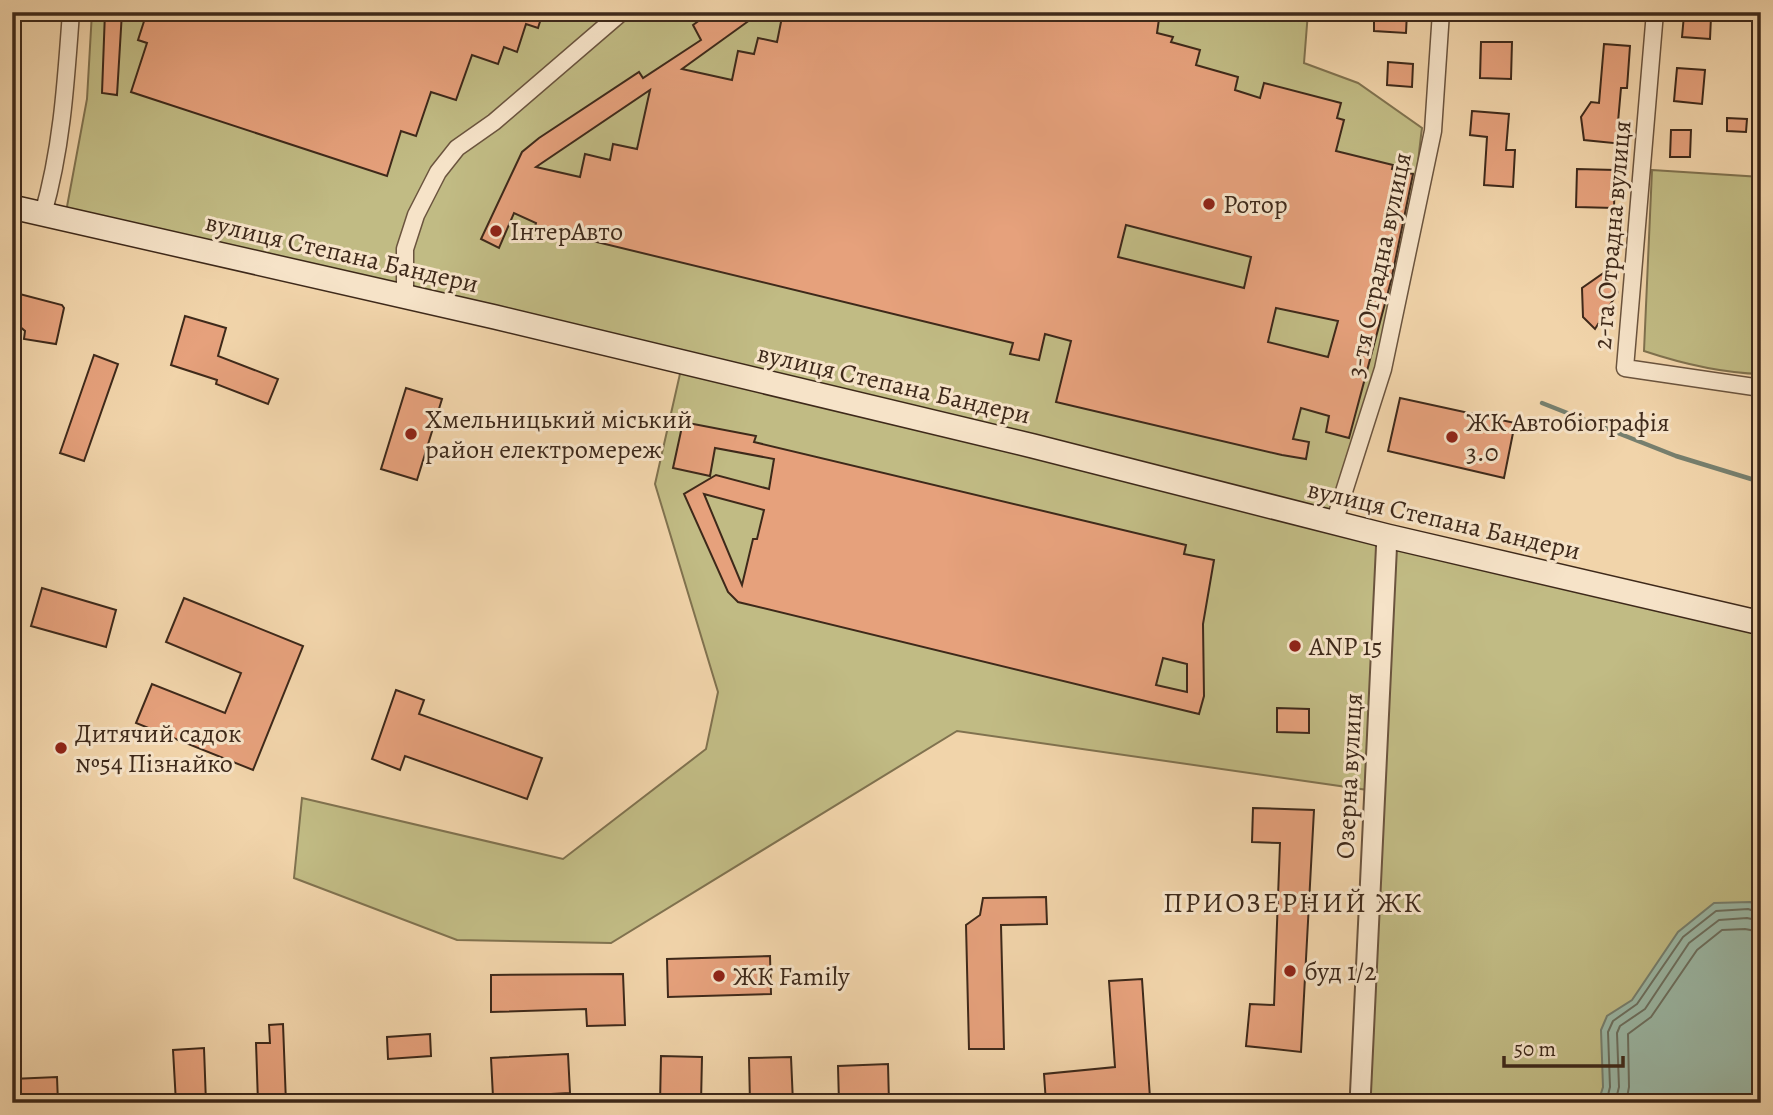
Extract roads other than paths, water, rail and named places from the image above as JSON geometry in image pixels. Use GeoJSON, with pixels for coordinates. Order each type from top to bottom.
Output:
{"type":"FeatureCollection","features":[{"type":"Feature","properties":{"kind":"main road","name":"вулиця Степана Бандери"},"geometry":{"type":"LineString","coordinates":[[12,207],[1033,446],[1387,536],[1761,623]]}},
{"type":"Feature","properties":{"kind":"street"},"geometry":{"type":"LineString","coordinates":[[43,214],[53,180],[63,113],[71,12]]}},
{"type":"Feature","properties":{"kind":"street"},"geometry":{"type":"LineString","coordinates":[[405,297],[405,249],[416,215],[438,172],[457,148],[494,122],[622,12]]}},
{"type":"Feature","properties":{"kind":"street","name":"3-тя Отрадна вулиця"},"geometry":{"type":"LineString","coordinates":[[1334,523],[1383,369],[1392,330],[1433,131],[1441,12]]}},
{"type":"Feature","properties":{"kind":"street","name":"2-га Отрадна вулиця"},"geometry":{"type":"LineString","coordinates":[[1655,12],[1625,368],[1761,388]]}},
{"type":"Feature","properties":{"kind":"street","name":"Озерна вулиця"},"geometry":{"type":"LineString","coordinates":[[1360,1103],[1387,536]]}},
{"type":"Feature","properties":{"kind":"water"},"geometry":{"type":"Polygon","coordinates":[[[1750,902],[1761,907],[1761,1103],[1598,1103],[1603,1087],[1601,1030],[1607,1016],[1632,1000],[1678,932],[1714,903],[1750,902]]]}},
{"type":"Feature","properties":{"kind":"waterway"},"geometry":{"type":"LineString","coordinates":[[1542,403],[1676,456],[1761,482]]}},
{"type":"Feature","properties":{"kind":"place","name":"Ротор"},"geometry":{"type":"Point","coordinates":[1209,204]}},
{"type":"Feature","properties":{"kind":"place","name":"ІнтерАвто"},"geometry":{"type":"Point","coordinates":[496,231]}},
{"type":"Feature","properties":{"kind":"place","name":"Хмельницький міський район електромереж"},"geometry":{"type":"Point","coordinates":[411,434]}},
{"type":"Feature","properties":{"kind":"place","name":"ЖК Автобіографія 3.0"},"geometry":{"type":"Point","coordinates":[1452,437]}},
{"type":"Feature","properties":{"kind":"place","name":"ANP 15"},"geometry":{"type":"Point","coordinates":[1295,646]}},
{"type":"Feature","properties":{"kind":"place","name":"Дитячий садок №54 Пізнайко"},"geometry":{"type":"Point","coordinates":[61,748]}},
{"type":"Feature","properties":{"kind":"place","name":"буд 1/2"},"geometry":{"type":"Point","coordinates":[1290,971]}},
{"type":"Feature","properties":{"kind":"place","name":"ЖК Family"},"geometry":{"type":"Point","coordinates":[719,976]}},
{"type":"Feature","properties":{"kind":"district","name":"ПРИОЗЕРНИЙ ЖК"},"geometry":{"type":"Point","coordinates":[1293,903]}}]}
